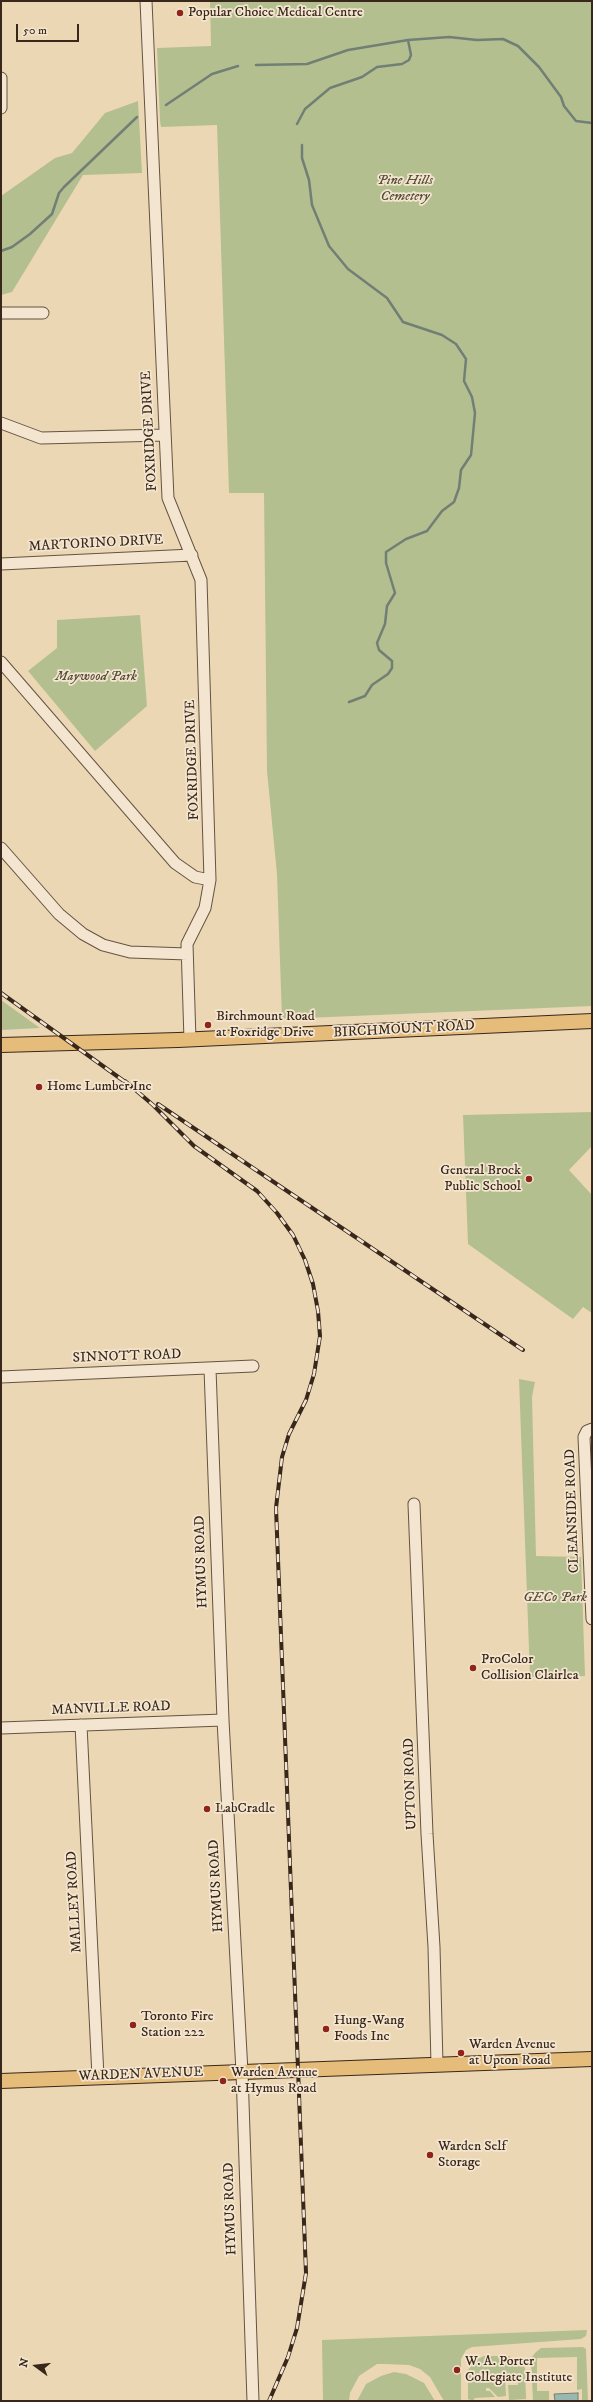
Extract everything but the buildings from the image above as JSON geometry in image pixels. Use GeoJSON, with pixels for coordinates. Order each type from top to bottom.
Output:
{"type":"FeatureCollection","features":[{"type":"Feature","properties":{"kind":"main road","name":"BIRCHMOUNT ROAD"},"geometry":{"type":"LineString","coordinates":[[1,1045],[190,1040],[592,1021]]}},
{"type":"Feature","properties":{"kind":"main road","name":"WARDEN AVENUE"},"geometry":{"type":"LineString","coordinates":[[1,2081],[592,2059]]}},
{"type":"Feature","properties":{"kind":"street","name":"FOXRIDGE DRIVE"},"geometry":{"type":"LineString","coordinates":[[146,1],[168,498],[201,580],[210,880],[205,908],[187,944],[190,1040]]}},
{"type":"Feature","properties":{"kind":"street"},"geometry":{"type":"LineString","coordinates":[[1,78],[1,108]]}},
{"type":"Feature","properties":{"kind":"street"},"geometry":{"type":"LineString","coordinates":[[1,313],[44,313]]}},
{"type":"Feature","properties":{"kind":"street"},"geometry":{"type":"LineString","coordinates":[[1,423],[41,438],[165,435]]}},
{"type":"Feature","properties":{"kind":"street","name":"MARTORINO DRIVE"},"geometry":{"type":"LineString","coordinates":[[1,564],[192,555]]}},
{"type":"Feature","properties":{"kind":"street"},"geometry":{"type":"LineString","coordinates":[[1,662],[175,863],[195,877],[210,880]]}},
{"type":"Feature","properties":{"kind":"street"},"geometry":{"type":"LineString","coordinates":[[1,848],[58,914],[83,934],[103,945],[130,952],[187,954]]}},
{"type":"Feature","properties":{"kind":"street","name":"SINNOTT ROAD"},"geometry":{"type":"LineString","coordinates":[[1,1377],[253,1366]]}},
{"type":"Feature","properties":{"kind":"street","name":"HYMUS ROAD"},"geometry":{"type":"LineString","coordinates":[[210,1369],[223,1720],[242,2072],[253,2401]]}},
{"type":"Feature","properties":{"kind":"street","name":"CLEANSIDE ROAD"},"geometry":{"type":"LineString","coordinates":[[592,1429],[587,1431],[584,1437],[591,1547],[592,1619]]}},
{"type":"Feature","properties":{"kind":"street","name":"UPTON ROAD"},"geometry":{"type":"LineString","coordinates":[[414,1504],[434,1947],[437,2064]]}},
{"type":"Feature","properties":{"kind":"street","name":"MANVILLE ROAD"},"geometry":{"type":"LineString","coordinates":[[1,1728],[223,1720]]}},
{"type":"Feature","properties":{"kind":"street","name":"MALLEY ROAD"},"geometry":{"type":"LineString","coordinates":[[81,1725],[98,2077]]}},
{"type":"Feature","properties":{"kind":"green space","name":"Pine Hills Cemetery"},"geometry":{"type":"Polygon","coordinates":[[[210,1],[592,1],[592,1006],[282,1019],[277,874],[267,771],[264,493],[229,493],[217,125],[161,127],[160,121],[157,48],[211,46],[210,1]]]}},
{"type":"Feature","properties":{"kind":"green space"},"geometry":{"type":"Polygon","coordinates":[[[138,101],[142,173],[83,175],[12,292],[1,295],[1,196],[55,158],[72,153],[105,113],[138,101]]]}},
{"type":"Feature","properties":{"kind":"green space","name":"Maywood Park"},"geometry":{"type":"Polygon","coordinates":[[[140,615],[147,706],[95,751],[28,671],[57,648],[57,620],[140,615]]]}},
{"type":"Feature","properties":{"kind":"green space"},"geometry":{"type":"Polygon","coordinates":[[[1,1000],[40,1028],[1,1030],[1,1000]]]}},
{"type":"Feature","properties":{"kind":"green space","name":"General Brock Public School"},"geometry":{"type":"Polygon","coordinates":[[[592,1112],[592,1146],[569,1170],[592,1195],[592,1313],[583,1307],[573,1319],[468,1244],[463,1115],[592,1112]]]}},
{"type":"Feature","properties":{"kind":"green space","name":"GECo Park"},"geometry":{"type":"Polygon","coordinates":[[[519,1379],[535,1382],[532,1397],[536,1556],[581,1557],[585,1676],[530,1677],[519,1379]]]}},
{"type":"Feature","properties":{"kind":"green space"},"geometry":{"type":"Polygon","coordinates":[[[587,2330],[586,2336],[581,2339],[472,2347],[466,2350],[461,2359],[461,2401],[444,2401],[430,2377],[420,2369],[409,2365],[377,2364],[359,2376],[350,2393],[349,2401],[323,2401],[322,2340],[587,2330]]]}},
{"type":"Feature","properties":{"kind":"green space"},"geometry":{"type":"Polygon","coordinates":[[[583,2347],[586,2349],[588,2401],[582,2401],[582,2389],[577,2390],[577,2357],[537,2358],[537,2391],[549,2391],[549,2401],[533,2401],[531,2358],[536,2352],[541,2348],[583,2347]]]}},
{"type":"Feature","properties":{"kind":"green space"},"geometry":{"type":"Polygon","coordinates":[[[484,2356],[509,2356],[521,2363],[525,2368],[526,2399],[509,2400],[508,2385],[518,2385],[517,2374],[505,2376],[506,2396],[498,2397],[489,2388],[486,2388],[486,2391],[490,2391],[495,2397],[475,2398],[473,2401],[468,2399],[468,2370],[477,2359],[484,2356]]]}},
{"type":"Feature","properties":{"kind":"green space"},"geometry":{"type":"Polygon","coordinates":[[[394,2372],[406,2374],[424,2383],[435,2401],[357,2401],[366,2384],[381,2376],[394,2372]]]}},
{"type":"Feature","properties":{"kind":"water"},"geometry":{"type":"Polygon","coordinates":[[[578,2393],[578,2401],[555,2401],[554,2394],[578,2393]]]}},
{"type":"Feature","properties":{"kind":"waterway"},"geometry":{"type":"LineString","coordinates":[[256,65],[307,64],[348,50],[408,40],[449,37],[477,40],[503,39],[518,46],[539,67],[561,97],[564,106],[576,121],[592,123]]}},
{"type":"Feature","properties":{"kind":"waterway"},"geometry":{"type":"LineString","coordinates":[[297,124],[305,109],[330,88],[362,77],[377,67],[402,64],[409,60],[411,55],[408,40]]}},
{"type":"Feature","properties":{"kind":"waterway"},"geometry":{"type":"LineString","coordinates":[[166,105],[212,74],[238,66]]}},
{"type":"Feature","properties":{"kind":"waterway"},"geometry":{"type":"LineString","coordinates":[[1,251],[12,247],[30,234],[52,214],[59,193],[64,187],[137,117]]}},
{"type":"Feature","properties":{"kind":"waterway"},"geometry":{"type":"LineString","coordinates":[[302,145],[302,158],[309,180],[312,205],[329,246],[348,269],[387,298],[403,322],[442,335],[456,344],[466,359],[464,381],[472,397],[475,413],[471,455],[461,470],[459,488],[454,502],[442,511],[427,531],[406,539],[386,552],[386,563],[395,593],[387,606],[385,624],[377,643],[379,650],[392,661],[392,668],[388,674],[372,685],[365,696],[349,702]]}},
{"type":"Feature","properties":{"kind":"railway"},"geometry":{"type":"LineString","coordinates":[[1,993],[128,1084]]}},
{"type":"Feature","properties":{"kind":"railway"},"geometry":{"type":"LineString","coordinates":[[125,1081],[153,1105],[194,1146],[257,1191],[277,1213],[293,1235],[305,1260],[313,1284],[318,1311],[320,1336],[314,1374],[306,1400],[289,1434],[282,1457],[276,1508],[306,2273],[297,2328],[288,2357],[269,2401]]}},
{"type":"Feature","properties":{"kind":"railway"},"geometry":{"type":"LineString","coordinates":[[158,1104],[523,1350]]}},
{"type":"Feature","properties":{"kind":"place","name":"Popular Choice Medical Centre"},"geometry":{"type":"Point","coordinates":[180,13]}},
{"type":"Feature","properties":{"kind":"place","name":"Birchmount Road at Foxridge Drive"},"geometry":{"type":"Point","coordinates":[208,1025]}},
{"type":"Feature","properties":{"kind":"place","name":"Home Lumber Inc"},"geometry":{"type":"Point","coordinates":[39,1087]}},
{"type":"Feature","properties":{"kind":"place","name":"General Brock Public School"},"geometry":{"type":"Point","coordinates":[529,1179]}},
{"type":"Feature","properties":{"kind":"place","name":"ProColor Collision Clairlea"},"geometry":{"type":"Point","coordinates":[473,1668]}},
{"type":"Feature","properties":{"kind":"place","name":"LabCradle"},"geometry":{"type":"Point","coordinates":[207,1809]}},
{"type":"Feature","properties":{"kind":"place","name":"Toronto Fire Station 222"},"geometry":{"type":"Point","coordinates":[133,2025]}},
{"type":"Feature","properties":{"kind":"place","name":"Hung-Wang Foods Inc"},"geometry":{"type":"Point","coordinates":[326,2029]}},
{"type":"Feature","properties":{"kind":"place","name":"Warden Avenue at Upton Road"},"geometry":{"type":"Point","coordinates":[461,2053]}},
{"type":"Feature","properties":{"kind":"place","name":"Warden Avenue at Hymus Road"},"geometry":{"type":"Point","coordinates":[223,2081]}},
{"type":"Feature","properties":{"kind":"place","name":"Warden Self Storage"},"geometry":{"type":"Point","coordinates":[430,2155]}},
{"type":"Feature","properties":{"kind":"place","name":"W. A. Porter Collegiate Institute"},"geometry":{"type":"Point","coordinates":[457,2370]}}]}
